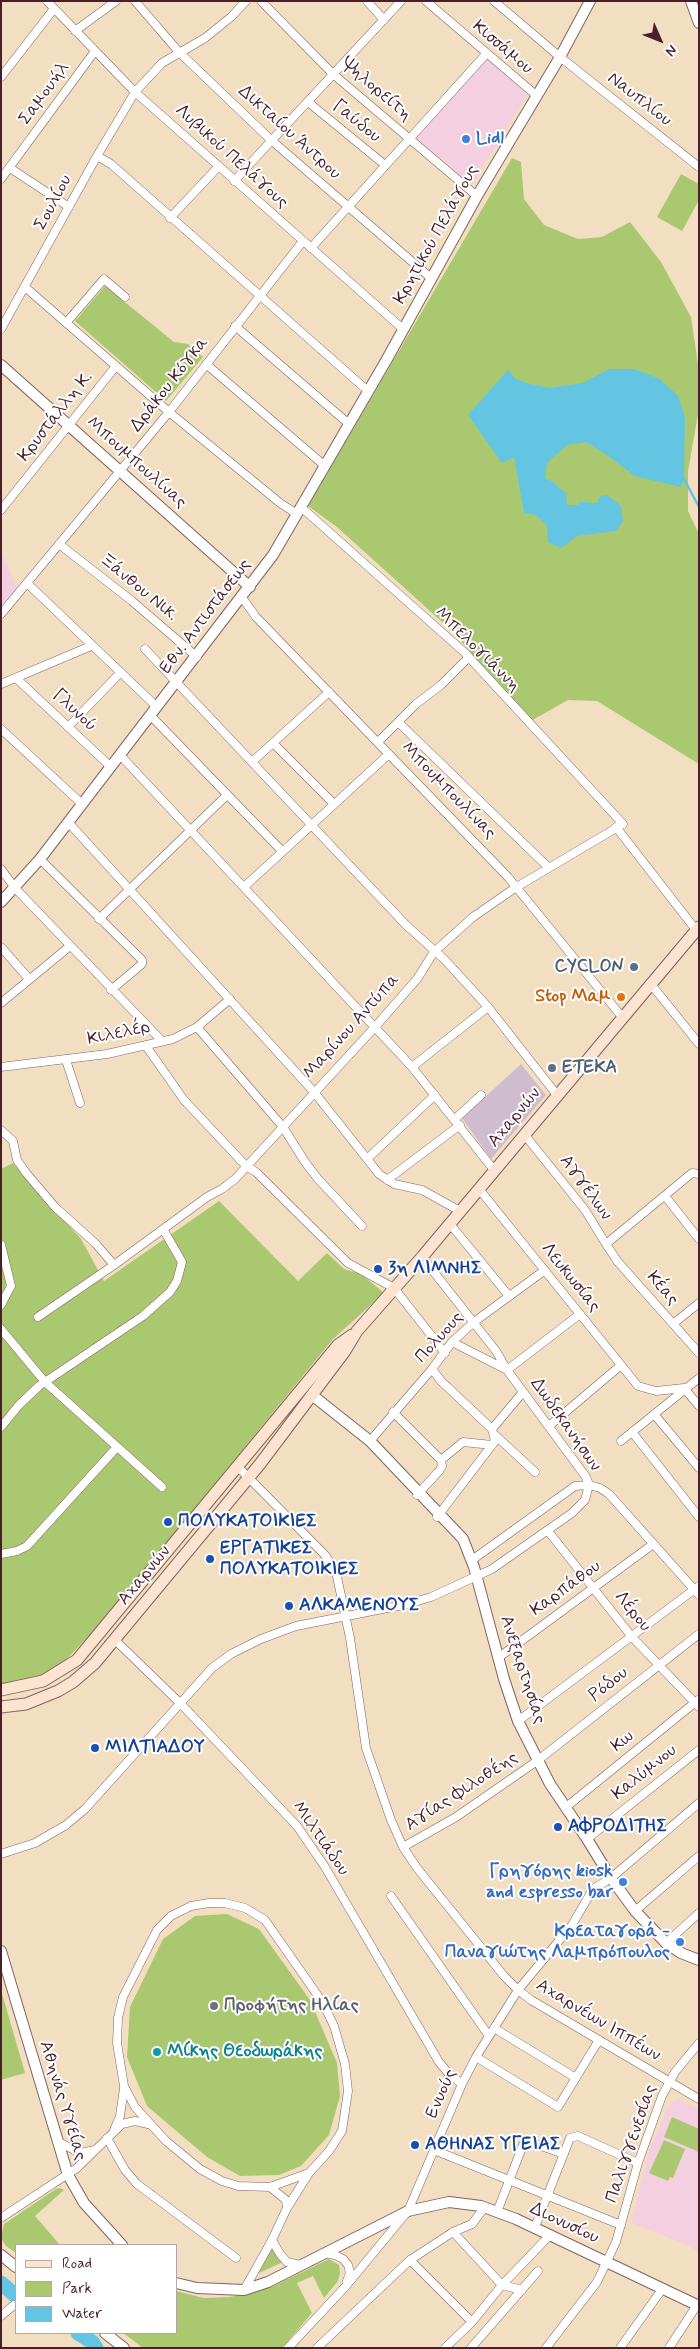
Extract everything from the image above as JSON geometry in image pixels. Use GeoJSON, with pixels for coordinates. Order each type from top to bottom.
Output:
{"type":"FeatureCollection","features":[{"type":"Feature","properties":{"kind":"main road","name":"Αχαρνών"},"geometry":{"type":"LineString","coordinates":[[1,1708],[26,1704],[58,1692],[85,1673],[115,1640],[249,1478],[345,1351],[357,1331],[450,1224],[697,928]]}},
{"type":"Feature","properties":{"kind":"main road","name":"Αχαρνών"},"geometry":{"type":"LineString","coordinates":[[1,1690],[43,1681],[77,1660],[338,1345],[357,1331]]}},
{"type":"Feature","properties":{"kind":"street","name":"Λυβικού Πελάγους"},"geometry":{"type":"LineString","coordinates":[[46,1],[135,92],[403,329]]}},
{"type":"Feature","properties":{"kind":"street"},"geometry":{"type":"LineString","coordinates":[[74,31],[116,1]]}},
{"type":"Feature","properties":{"kind":"street","name":"Δικταίου Άντρου"},"geometry":{"type":"LineString","coordinates":[[135,1],[178,52],[271,140],[431,278]]}},
{"type":"Feature","properties":{"kind":"street","name":"Σουλίου"},"geometry":{"type":"LineString","coordinates":[[1,329],[96,156],[135,92],[162,63],[205,38],[246,1]]}},
{"type":"Feature","properties":{"kind":"street","name":"Ψηλορείτη"},"geometry":{"type":"LineString","coordinates":[[261,1],[333,74],[477,196]]}},
{"type":"Feature","properties":{"kind":"street"},"geometry":{"type":"LineString","coordinates":[[367,1],[384,20]]}},
{"type":"Feature","properties":{"kind":"street"},"geometry":{"type":"LineString","coordinates":[[234,181],[401,1]]}},
{"type":"Feature","properties":{"kind":"street","name":"Κισσάμου"},"geometry":{"type":"LineString","coordinates":[[426,1],[537,96]]}},
{"type":"Feature","properties":{"kind":"street","name":"Ναυπλίου"},"geometry":{"type":"LineString","coordinates":[[494,1],[560,57],[699,167]]}},
{"type":"Feature","properties":{"kind":"street"},"geometry":{"type":"LineString","coordinates":[[693,2],[699,23]]}},
{"type":"Feature","properties":{"kind":"street","name":"Κρητικού Πελάγους"},"geometry":{"type":"LineString","coordinates":[[403,329],[477,196],[560,57],[586,3]]}},
{"type":"Feature","properties":{"kind":"street"},"geometry":{"type":"LineString","coordinates":[[1,77],[53,10]]}},
{"type":"Feature","properties":{"kind":"street","name":"Σαμουήλ"},"geometry":{"type":"LineString","coordinates":[[1,179],[95,51]]}},
{"type":"Feature","properties":{"kind":"street"},"geometry":{"type":"LineString","coordinates":[[311,248],[486,54]]}},
{"type":"Feature","properties":{"kind":"street","name":"Γαύδου"},"geometry":{"type":"LineString","coordinates":[[308,102],[385,165]]}},
{"type":"Feature","properties":{"kind":"street"},"geometry":{"type":"LineString","coordinates":[[96,156],[111,164],[368,391]]}},
{"type":"Feature","properties":{"kind":"street"},"geometry":{"type":"LineString","coordinates":[[170,218],[219,166]]}},
{"type":"Feature","properties":{"kind":"street"},"geometry":{"type":"LineString","coordinates":[[10,168],[69,208]]}},
{"type":"Feature","properties":{"kind":"street","name":"Δράκου Κόγκα"},"geometry":{"type":"LineString","coordinates":[[1,614],[122,471],[259,294],[303,241]]}},
{"type":"Feature","properties":{"kind":"street"},"geometry":{"type":"LineString","coordinates":[[66,323],[104,279],[125,298]]}},
{"type":"Feature","properties":{"kind":"street","name":"Μπελογιάννη"},"geometry":{"type":"LineString","coordinates":[[25,287],[169,412],[280,504],[299,510],[469,658],[620,825],[697,928]]}},
{"type":"Feature","properties":{"kind":"street"},"geometry":{"type":"LineString","coordinates":[[235,326],[348,424]]}},
{"type":"Feature","properties":{"kind":"street","name":"Εθν. Αντιστάσεως"},"geometry":{"type":"LineString","coordinates":[[1,902],[40,859],[197,657],[241,596],[250,587],[299,510],[403,329]]}},
{"type":"Feature","properties":{"kind":"street"},"geometry":{"type":"LineString","coordinates":[[206,364],[324,466]]}},
{"type":"Feature","properties":{"kind":"street","name":"Μπουμπουλίνας"},"geometry":{"type":"LineString","coordinates":[[1,365],[250,587]]}},
{"type":"Feature","properties":{"kind":"street","name":"Κρυστάλλη Κ."},"geometry":{"type":"LineString","coordinates":[[1,510],[116,366]]}},
{"type":"Feature","properties":{"kind":"street","name":"Ξάνθου Νικ."},"geometry":{"type":"LineString","coordinates":[[59,544],[132,601],[197,657]]}},
{"type":"Feature","properties":{"kind":"street"},"geometry":{"type":"LineString","coordinates":[[28,584],[120,673],[227,796],[282,851]]}},
{"type":"Feature","properties":{"kind":"street","name":"Μπουμπουλίνας"},"geometry":{"type":"LineString","coordinates":[[241,596],[256,617],[508,877],[514,888],[622,1016]]}},
{"type":"Feature","properties":{"kind":"street"},"geometry":{"type":"LineString","coordinates":[[1,684],[91,646]]}},
{"type":"Feature","properties":{"kind":"street"},"geometry":{"type":"LineString","coordinates":[[145,649],[253,761],[406,925],[445,960],[488,1007],[557,1095]]}},
{"type":"Feature","properties":{"kind":"street"},"geometry":{"type":"LineString","coordinates":[[378,742],[416,704],[441,686],[469,658]]}},
{"type":"Feature","properties":{"kind":"street"},"geometry":{"type":"LineString","coordinates":[[68,727],[120,673]]}},
{"type":"Feature","properties":{"kind":"street","name":"Γλυνού"},"geometry":{"type":"LineString","coordinates":[[16,678],[111,767]]}},
{"type":"Feature","properties":{"kind":"street"},"geometry":{"type":"LineString","coordinates":[[253,761],[329,692]]}},
{"type":"Feature","properties":{"kind":"street"},"geometry":{"type":"LineString","coordinates":[[398,722],[548,867]]}},
{"type":"Feature","properties":{"kind":"street"},"geometry":{"type":"LineString","coordinates":[[1,729],[82,804]]}},
{"type":"Feature","properties":{"kind":"street"},"geometry":{"type":"LineString","coordinates":[[273,743],[333,803]]}},
{"type":"Feature","properties":{"kind":"street"},"geometry":{"type":"LineString","coordinates":[[244,886],[333,803],[390,754]]}},
{"type":"Feature","properties":{"kind":"street"},"geometry":{"type":"LineString","coordinates":[[120,755],[412,1067],[494,1170]]}},
{"type":"Feature","properties":{"kind":"street"},"geometry":{"type":"LineString","coordinates":[[99,919],[227,796]]}},
{"type":"Feature","properties":{"kind":"street"},"geometry":{"type":"LineString","coordinates":[[68,822],[314,1092],[379,1174],[403,1187],[422,1190],[460,1211]]}},
{"type":"Feature","properties":{"kind":"street","name":"Μαρίνου Αντύπα"},"geometry":{"type":"LineString","coordinates":[[38,1317],[114,1265],[207,1197],[228,1186],[375,1027],[417,978],[434,952],[473,917],[514,888],[620,825]]}},
{"type":"Feature","properties":{"kind":"street"},"geometry":{"type":"LineString","coordinates":[[40,859],[143,962],[111,990]]}},
{"type":"Feature","properties":{"kind":"street"},"geometry":{"type":"LineString","coordinates":[[1,869],[15,888],[162,1041]]}},
{"type":"Feature","properties":{"kind":"street"},"geometry":{"type":"LineString","coordinates":[[1,1003],[70,946]]}},
{"type":"Feature","properties":{"kind":"street"},"geometry":{"type":"LineString","coordinates":[[1,947],[30,980]]}},
{"type":"Feature","properties":{"kind":"street"},"geometry":{"type":"LineString","coordinates":[[650,983],[699,1044]]}},
{"type":"Feature","properties":{"kind":"street","name":"Κιλελέρ"},"geometry":{"type":"LineString","coordinates":[[1,1067],[66,1060],[146,1046],[183,1036],[197,1027],[230,999]]}},
{"type":"Feature","properties":{"kind":"street"},"geometry":{"type":"LineString","coordinates":[[412,1067],[488,1007]]}},
{"type":"Feature","properties":{"kind":"street"},"geometry":{"type":"LineString","coordinates":[[197,1027],[283,1127],[305,1162],[362,1226]]}},
{"type":"Feature","properties":{"kind":"street"},"geometry":{"type":"LineString","coordinates":[[146,1046],[184,1100],[246,1166],[261,1177],[348,1263],[394,1288],[444,1353]]}},
{"type":"Feature","properties":{"kind":"street"},"geometry":{"type":"LineString","coordinates":[[66,1060],[80,1103]]}},
{"type":"Feature","properties":{"kind":"street"},"geometry":{"type":"LineString","coordinates":[[367,1158],[435,1095]]}},
{"type":"Feature","properties":{"kind":"street"},"geometry":{"type":"LineString","coordinates":[[387,1180],[457,1122],[482,1095]]}},
{"type":"Feature","properties":{"kind":"street"},"geometry":{"type":"LineString","coordinates":[[1,1130],[13,1141],[17,1160],[27,1174],[55,1207],[95,1243],[114,1265]]}},
{"type":"Feature","properties":{"kind":"street","name":"Αγγέλων"},"geometry":{"type":"LineString","coordinates":[[524,1134],[585,1210],[606,1244],[664,1196],[695,1174]]}},
{"type":"Feature","properties":{"kind":"street","name":"Λευκωσίας"},"geometry":{"type":"LineString","coordinates":[[479,1189],[638,1386],[656,1391],[684,1388]]}},
{"type":"Feature","properties":{"kind":"street"},"geometry":{"type":"LineString","coordinates":[[664,1196],[699,1239]]}},
{"type":"Feature","properties":{"kind":"street"},"geometry":{"type":"LineString","coordinates":[[450,1224],[509,1296]]}},
{"type":"Feature","properties":{"kind":"street"},"geometry":{"type":"LineString","coordinates":[[1,1427],[19,1405],[45,1382],[144,1316],[170,1292],[179,1276],[182,1262],[163,1229]]}},
{"type":"Feature","properties":{"kind":"street","name":"Κέας"},"geometry":{"type":"LineString","coordinates":[[606,1244],[618,1262],[699,1353]]}},
{"type":"Feature","properties":{"kind":"street"},"geometry":{"type":"LineString","coordinates":[[1,1245],[11,1286],[1,1305]]}},
{"type":"Feature","properties":{"kind":"street","name":"Δωδεκανήσων"},"geometry":{"type":"LineString","coordinates":[[422,1257],[496,1351],[507,1370],[586,1477],[589,1486],[600,1488],[608,1494],[652,1545],[697,1590]]}},
{"type":"Feature","properties":{"kind":"street","name":"Πολυους"},"geometry":{"type":"LineString","coordinates":[[370,1440],[432,1369],[452,1342],[474,1322],[545,1270]]}},
{"type":"Feature","properties":{"kind":"street"},"geometry":{"type":"LineString","coordinates":[[673,1324],[699,1303]]}},
{"type":"Feature","properties":{"kind":"street"},"geometry":{"type":"LineString","coordinates":[[452,1342],[507,1370],[580,1314]]}},
{"type":"Feature","properties":{"kind":"street"},"geometry":{"type":"LineString","coordinates":[[1,1328],[45,1382],[162,1486]]}},
{"type":"Feature","properties":{"kind":"street"},"geometry":{"type":"LineString","coordinates":[[549,1426],[620,1366]]}},
{"type":"Feature","properties":{"kind":"street"},"geometry":{"type":"LineString","coordinates":[[432,1369],[441,1381],[535,1472]]}},
{"type":"Feature","properties":{"kind":"street"},"geometry":{"type":"LineString","coordinates":[[621,1440],[684,1388],[699,1378]]}},
{"type":"Feature","properties":{"kind":"street"},"geometry":{"type":"LineString","coordinates":[[684,1388],[699,1406]]}},
{"type":"Feature","properties":{"kind":"street"},"geometry":{"type":"LineString","coordinates":[[439,1516],[492,1445],[494,1432],[524,1392]]}},
{"type":"Feature","properties":{"kind":"street","name":"Ανεξαρτησίας"},"geometry":{"type":"LineString","coordinates":[[312,1394],[370,1440],[418,1494],[463,1539],[477,1576],[498,1658],[518,1721],[537,1761],[610,1878],[635,1911],[666,1943],[681,1953],[699,1960]]}},
{"type":"Feature","properties":{"kind":"street"},"geometry":{"type":"LineString","coordinates":[[393,1412],[441,1460],[442,1466],[439,1472],[418,1494]]}},
{"type":"Feature","properties":{"kind":"street"},"geometry":{"type":"LineString","coordinates":[[654,1414],[699,1468]]}},
{"type":"Feature","properties":{"kind":"street"},"geometry":{"type":"LineString","coordinates":[[632,1432],[699,1517]]}},
{"type":"Feature","properties":{"kind":"street"},"geometry":{"type":"LineString","coordinates":[[441,1460],[463,1442],[492,1445]]}},
{"type":"Feature","properties":{"kind":"street"},"geometry":{"type":"LineString","coordinates":[[1,1554],[17,1552],[27,1546],[118,1447]]}},
{"type":"Feature","properties":{"kind":"street","name":"Αχαρνέων Ιππέων"},"geometry":{"type":"LineString","coordinates":[[238,1467],[332,1562],[346,1616],[366,1748],[403,1847],[417,1868],[488,1958],[518,1990],[531,2000],[699,2099]]}},
{"type":"Feature","properties":{"kind":"street"},"geometry":{"type":"LineString","coordinates":[[1,1854],[35,1843],[66,1825],[86,1809],[212,1668],[231,1654],[261,1639],[296,1626],[408,1604],[431,1597],[492,1569],[572,1513],[585,1500],[589,1486],[575,1486],[472,1560]]}},
{"type":"Feature","properties":{"kind":"street","name":"Λέρου"},"geometry":{"type":"LineString","coordinates":[[548,1530],[632,1637],[658,1666],[698,1703]]}},
{"type":"Feature","properties":{"kind":"street","name":"Καρπάθου"},"geometry":{"type":"LineString","coordinates":[[498,1658],[652,1545]]}},
{"type":"Feature","properties":{"kind":"street"},"geometry":{"type":"LineString","coordinates":[[518,1721],[697,1590]]}},
{"type":"Feature","properties":{"kind":"street","name":"Ρόδου"},"geometry":{"type":"LineString","coordinates":[[537,1761],[699,1634]]}},
{"type":"Feature","properties":{"kind":"street","name":"Μιλτιάδου"},"geometry":{"type":"LineString","coordinates":[[115,1640],[180,1703],[296,1826],[325,1868],[439,2062],[449,2074],[462,2084]]}},
{"type":"Feature","properties":{"kind":"street","name":"Κω"},"geometry":{"type":"LineString","coordinates":[[565,1808],[698,1703]]}},
{"type":"Feature","properties":{"kind":"street","name":"Καλύμνου"},"geometry":{"type":"LineString","coordinates":[[587,1839],[699,1750]]}},
{"type":"Feature","properties":{"kind":"street","name":"Αγίας Φιλοθέης"},"geometry":{"type":"LineString","coordinates":[[403,1847],[456,1817],[537,1761]]}},
{"type":"Feature","properties":{"kind":"street","name":"Ενυούς"},"geometry":{"type":"LineString","coordinates":[[288,2348],[346,2286],[408,2211],[462,2084],[476,2057],[518,1990],[572,1925],[593,1889],[610,1878],[699,1803]]}},
{"type":"Feature","properties":{"kind":"street"},"geometry":{"type":"LineString","coordinates":[[635,1911],[699,1856]]}},
{"type":"Feature","properties":{"kind":"street"},"geometry":{"type":"LineString","coordinates":[[391,1896],[489,2036]]}},
{"type":"Feature","properties":{"kind":"street"},"geometry":{"type":"LineString","coordinates":[[113,2131],[124,2101],[124,2086],[117,2043],[118,2018],[123,1997],[157,1930],[171,1916],[191,1906],[209,1903],[245,1908],[265,1920],[291,1954],[323,2003],[341,2046],[348,2091],[342,2131],[330,2151],[308,2173],[287,2208],[272,2240],[244,2290]]}},
{"type":"Feature","properties":{"kind":"street"},"geometry":{"type":"LineString","coordinates":[[666,1943],[699,1913]]}},
{"type":"Feature","properties":{"kind":"street","name":"Αθηνάς Υγείας"},"geometry":{"type":"LineString","coordinates":[[1,1951],[68,2175],[84,2204],[121,2244]]}},
{"type":"Feature","properties":{"kind":"street"},"geometry":{"type":"LineString","coordinates":[[494,2028],[576,2078]]}},
{"type":"Feature","properties":{"kind":"street"},"geometry":{"type":"LineString","coordinates":[[476,2057],[558,2107],[599,2040]]}},
{"type":"Feature","properties":{"kind":"street","name":"Παλιγγενεσίας"},"geometry":{"type":"LineString","coordinates":[[546,2348],[597,2282],[621,2225],[653,2116],[669,2081],[699,2043]]}},
{"type":"Feature","properties":{"kind":"street"},"geometry":{"type":"LineString","coordinates":[[124,2086],[135,2107],[148,2124],[200,2169],[222,2181],[238,2186],[270,2186],[308,2173]]}},
{"type":"Feature","properties":{"kind":"street"},"geometry":{"type":"LineString","coordinates":[[1,2218],[68,2175],[122,2124],[135,2121],[148,2124]]}},
{"type":"Feature","properties":{"kind":"street"},"geometry":{"type":"LineString","coordinates":[[535,2227],[570,2138],[578,2136],[638,2163]]}},
{"type":"Feature","properties":{"kind":"street"},"geometry":{"type":"LineString","coordinates":[[107,2138],[125,2170],[137,2184],[236,2258]]}},
{"type":"Feature","properties":{"kind":"street"},"geometry":{"type":"LineString","coordinates":[[56,2140],[80,2153],[94,2150]]}},
{"type":"Feature","properties":{"kind":"street"},"geometry":{"type":"LineString","coordinates":[[497,2212],[523,2145],[526,2142],[564,2154]]}},
{"type":"Feature","properties":{"kind":"street"},"geometry":{"type":"LineString","coordinates":[[434,2150],[621,2225]]}},
{"type":"Feature","properties":{"kind":"street"},"geometry":{"type":"LineString","coordinates":[[270,2186],[286,2200],[287,2208]]}},
{"type":"Feature","properties":{"kind":"street","name":"Διονυσίου"},"geometry":{"type":"LineString","coordinates":[[408,2211],[449,2202],[497,2212],[535,2227],[698,2305]]}},
{"type":"Feature","properties":{"kind":"street"},"geometry":{"type":"LineString","coordinates":[[317,2348],[410,2260],[453,2232],[472,2224],[484,2208]]}},
{"type":"Feature","properties":{"kind":"street"},"geometry":{"type":"LineString","coordinates":[[178,2283],[197,2288],[244,2290],[268,2282],[408,2211]]}},
{"type":"Feature","properties":{"kind":"street"},"geometry":{"type":"LineString","coordinates":[[453,2232],[502,2285],[522,2290]]}},
{"type":"Feature","properties":{"kind":"street"},"geometry":{"type":"LineString","coordinates":[[445,2348],[472,2322],[502,2285],[550,2235]]}},
{"type":"Feature","properties":{"kind":"street"},"geometry":{"type":"LineString","coordinates":[[272,2240],[287,2262],[300,2265]]}},
{"type":"Feature","properties":{"kind":"street"},"geometry":{"type":"LineString","coordinates":[[324,2253],[335,2255],[343,2259],[348,2265],[350,2273],[346,2286]]}},
{"type":"Feature","properties":{"kind":"street"},"geometry":{"type":"LineString","coordinates":[[1,2255],[15,2266]]}},
{"type":"Feature","properties":{"kind":"street"},"geometry":{"type":"LineString","coordinates":[[410,2260],[472,2322]]}},
{"type":"Feature","properties":{"kind":"street"},"geometry":{"type":"LineString","coordinates":[[471,2348],[538,2272]]}},
{"type":"Feature","properties":{"kind":"street"},"geometry":{"type":"LineString","coordinates":[[620,2348],[663,2288]]}},
{"type":"Feature","properties":{"kind":"street"},"geometry":{"type":"LineString","coordinates":[[1,2316],[14,2305]]}},
{"type":"Feature","properties":{"kind":"street"},"geometry":{"type":"LineString","coordinates":[[669,2348],[698,2305]]}},
{"type":"Feature","properties":{"kind":"street"},"geometry":{"type":"LineString","coordinates":[[106,2334],[125,2347]]}},
{"type":"Feature","properties":{"kind":"shaded area"},"geometry":{"type":"Polygon","coordinates":[[[487,58],[527,95],[472,185],[416,138],[487,58]]]}},
{"type":"Feature","properties":{"kind":"shaded area"},"geometry":{"type":"Polygon","coordinates":[[[1,553],[19,590],[1,611],[1,553]]]}},
{"type":"Feature","properties":{"kind":"shaded area"},"geometry":{"type":"Polygon","coordinates":[[[521,1064],[546,1095],[491,1159],[462,1118],[521,1064]]]}},
{"type":"Feature","properties":{"kind":"shaded area"},"geometry":{"type":"Polygon","coordinates":[[[679,2099],[699,2110],[699,2253],[688,2245],[631,2223],[650,2149],[670,2103],[679,2099]]]}},
{"type":"Feature","properties":{"kind":"green space"},"geometry":{"type":"Polygon","coordinates":[[[512,158],[521,162],[524,199],[544,225],[578,239],[602,237],[630,222],[661,262],[691,317],[699,371],[699,409],[688,471],[688,511],[699,534],[699,764],[597,701],[568,700],[531,721],[451,630],[337,527],[308,506],[512,158]]]}},
{"type":"Feature","properties":{"kind":"green space"},"geometry":{"type":"Polygon","coordinates":[[[681,174],[699,184],[699,200],[682,231],[657,217],[681,174]]]}},
{"type":"Feature","properties":{"kind":"green space"},"geometry":{"type":"Polygon","coordinates":[[[105,286],[174,342],[188,344],[203,357],[166,401],[75,321],[105,286]]]}},
{"type":"Feature","properties":{"kind":"green space"},"geometry":{"type":"Polygon","coordinates":[[[13,1163],[81,1239],[104,1281],[219,1201],[298,1281],[327,1253],[344,1269],[361,1274],[384,1293],[333,1339],[121,1599],[58,1668],[32,1682],[1,1686],[1,1169],[13,1163]]]}},
{"type":"Feature","properties":{"kind":"green space"},"geometry":{"type":"Polygon","coordinates":[[[227,1914],[259,1929],[310,2000],[337,2063],[340,2096],[329,2135],[301,2166],[279,2175],[240,2176],[207,2157],[147,2106],[127,2057],[130,2007],[163,1939],[195,1916],[227,1914]]]}},
{"type":"Feature","properties":{"kind":"green space"},"geometry":{"type":"Polygon","coordinates":[[[1,1990],[25,2073],[1,2080],[1,1990]]]}},
{"type":"Feature","properties":{"kind":"green space"},"geometry":{"type":"Polygon","coordinates":[[[672,2117],[699,2129],[699,2152],[664,2137],[672,2117]]]}},
{"type":"Feature","properties":{"kind":"green space"},"geometry":{"type":"Polygon","coordinates":[[[664,2140],[685,2149],[673,2178],[670,2177],[668,2181],[649,2173],[664,2140]]]}},
{"type":"Feature","properties":{"kind":"green space"},"geometry":{"type":"Polygon","coordinates":[[[56,2189],[64,2190],[35,2216],[59,2244],[15,2244],[15,2252],[6,2246],[1,2238],[4,2224],[56,2189]]]}},
{"type":"Feature","properties":{"kind":"green space"},"geometry":{"type":"Polygon","coordinates":[[[271,2248],[283,2262],[257,2274],[271,2248]]]}},
{"type":"Feature","properties":{"kind":"green space"},"geometry":{"type":"Polygon","coordinates":[[[329,2259],[339,2265],[338,2281],[324,2298],[313,2276],[297,2283],[312,2313],[282,2348],[143,2348],[124,2334],[178,2334],[178,2292],[204,2298],[230,2297],[274,2286],[329,2259]]]}},
{"type":"Feature","properties":{"kind":"water"},"geometry":{"type":"Polygon","coordinates":[[[609,369],[635,369],[660,379],[678,396],[685,417],[684,479],[680,487],[635,476],[586,442],[567,445],[547,463],[545,479],[550,480],[566,493],[567,505],[578,505],[580,502],[597,503],[600,496],[607,495],[621,506],[623,521],[616,531],[577,536],[561,548],[548,542],[547,526],[536,515],[524,513],[514,457],[502,463],[468,415],[508,370],[516,379],[549,388],[583,383],[609,369]]]}},
{"type":"Feature","properties":{"kind":"waterway"},"geometry":{"type":"LineString","coordinates":[[684,479],[699,507]]}},
{"type":"Feature","properties":{"kind":"waterway"},"geometry":{"type":"LineString","coordinates":[[1,2283],[15,2295]]}},
{"type":"Feature","properties":{"kind":"waterway"},"geometry":{"type":"LineString","coordinates":[[80,2334],[92,2342],[96,2348]]}},
{"type":"Feature","properties":{"kind":"place","name":"Lidl"},"geometry":{"type":"Point","coordinates":[466,139]}},
{"type":"Feature","properties":{"kind":"place","name":"CYCLON"},"geometry":{"type":"Point","coordinates":[634,967]}},
{"type":"Feature","properties":{"kind":"place","name":"Stop Μαμ"},"geometry":{"type":"Point","coordinates":[621,997]}},
{"type":"Feature","properties":{"kind":"place","name":"ΕΤΕΚΑ"},"geometry":{"type":"Point","coordinates":[552,1068]}},
{"type":"Feature","properties":{"kind":"place","name":"3η ΛΙΜΝΗΣ"},"geometry":{"type":"Point","coordinates":[378,1269]}},
{"type":"Feature","properties":{"kind":"place","name":"ΠΟΛΥΚΑΤΟΙΚΙΕΣ"},"geometry":{"type":"Point","coordinates":[168,1522]}},
{"type":"Feature","properties":{"kind":"place","name":"ΕΡΓΑΤΙΚΕΣ ΠΟΛΥΚΑΤΟΙΚΙΕΣ"},"geometry":{"type":"Point","coordinates":[210,1559]}},
{"type":"Feature","properties":{"kind":"place","name":"ΑΛΚΑΜΕΝΟΥΣ"},"geometry":{"type":"Point","coordinates":[289,1606]}},
{"type":"Feature","properties":{"kind":"place","name":"ΜΙΛΤΙΑΔΟΥ"},"geometry":{"type":"Point","coordinates":[95,1748]}},
{"type":"Feature","properties":{"kind":"place","name":"ΑΦΡΟΔΙΤΗΣ"},"geometry":{"type":"Point","coordinates":[558,1827]}},
{"type":"Feature","properties":{"kind":"place","name":"Γρηγόρης kiosk and espresso bar"},"geometry":{"type":"Point","coordinates":[623,1882]}},
{"type":"Feature","properties":{"kind":"place","name":"Κρεαταγορά - Παναγιώτης Λαμπρόπουλος"},"geometry":{"type":"Point","coordinates":[680,1942]}},
{"type":"Feature","properties":{"kind":"place","name":"Προφήτης Ηλίας"},"geometry":{"type":"Point","coordinates":[214,2006]}},
{"type":"Feature","properties":{"kind":"place","name":"Μίκης Θεοδωράκης"},"geometry":{"type":"Point","coordinates":[157,2052]}},
{"type":"Feature","properties":{"kind":"place","name":"ΑΘΗΝΑΣ ΥΓΕΙΑΣ"},"geometry":{"type":"Point","coordinates":[415,2145]}}]}
